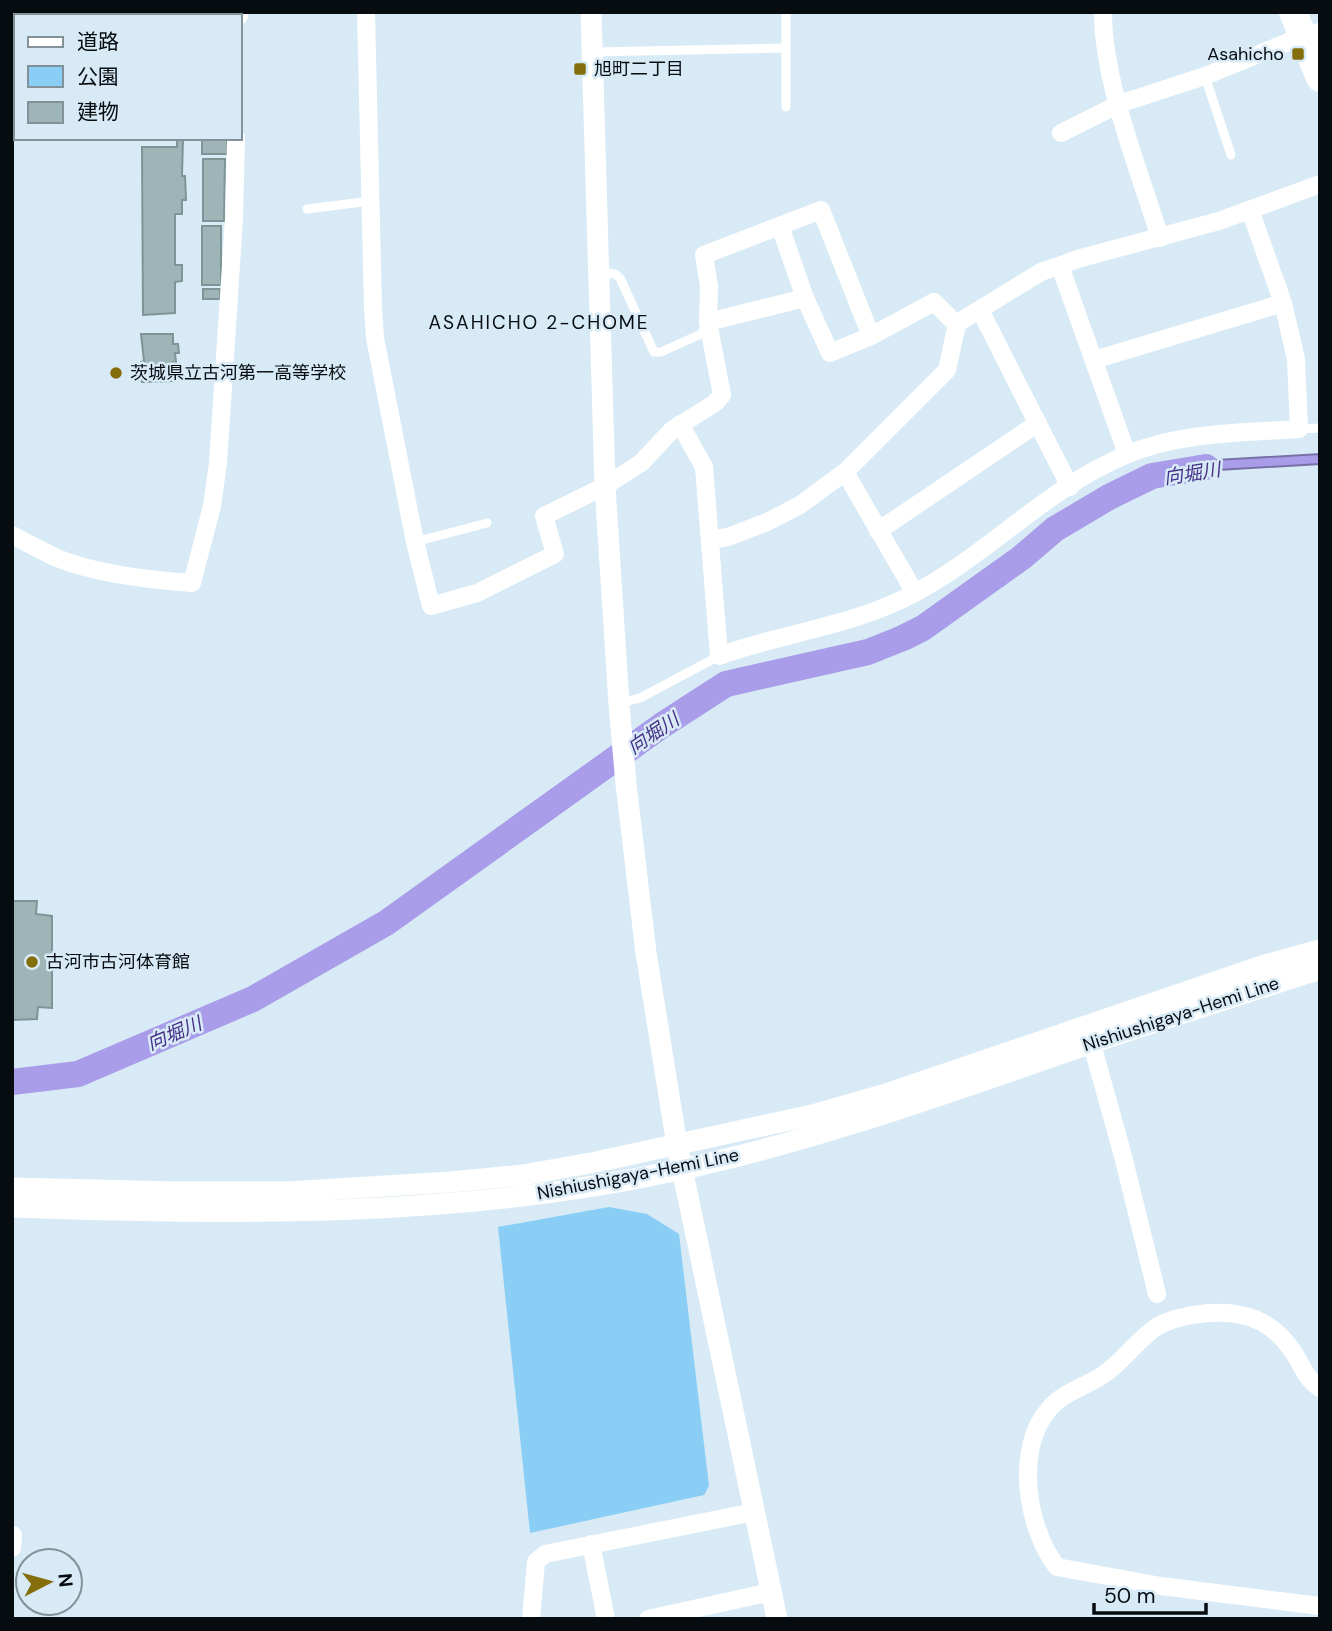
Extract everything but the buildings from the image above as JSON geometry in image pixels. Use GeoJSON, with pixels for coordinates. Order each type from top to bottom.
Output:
{"type":"FeatureCollection","features":[{"type":"Feature","properties":{"kind":"highway"},"geometry":{"type":"LineString","coordinates":[[1305,27],[1320,78]]}},
{"type":"Feature","properties":{"kind":"street"},"geometry":{"type":"LineString","coordinates":[[366,12],[375,338],[415,542],[431,606],[477,593],[555,554],[544,516],[605,486],[641,463],[671,430],[715,403],[722,395],[708,322],[709,286],[704,255],[821,210],[871,336]]}},
{"type":"Feature","properties":{"kind":"street"},"geometry":{"type":"LineString","coordinates":[[591,12],[605,486],[618,704],[626,784],[646,953],[677,1145],[777,1619]]}},
{"type":"Feature","properties":{"kind":"street"},"geometry":{"type":"LineString","coordinates":[[1103,12],[1103,42],[1160,238]]}},
{"type":"Feature","properties":{"kind":"street"},"geometry":{"type":"LineString","coordinates":[[1061,133],[1119,104],[1205,76],[1305,27]]}},
{"type":"Feature","properties":{"kind":"street"},"geometry":{"type":"LineString","coordinates":[[12,536],[83,567],[192,583],[212,506],[218,463],[233,232],[236,140]]}},
{"type":"Feature","properties":{"kind":"street"},"geometry":{"type":"LineString","coordinates":[[710,540],[729,537],[800,505],[845,472],[947,370],[957,324],[1041,272],[1250,210],[1320,184]]}},
{"type":"Feature","properties":{"kind":"street"},"geometry":{"type":"LineString","coordinates":[[680,424],[704,467],[719,656],[881,609],[915,593],[1070,486],[1127,454],[1190,438],[1299,429],[1296,359],[1283,303],[1250,210]]}},
{"type":"Feature","properties":{"kind":"street"},"geometry":{"type":"LineString","coordinates":[[780,226],[805,299],[830,353],[871,336],[934,302],[957,324]]}},
{"type":"Feature","properties":{"kind":"street"},"geometry":{"type":"LineString","coordinates":[[1060,266],[1127,454]]}},
{"type":"Feature","properties":{"kind":"street"},"geometry":{"type":"LineString","coordinates":[[708,322],[805,299]]}},
{"type":"Feature","properties":{"kind":"street"},"geometry":{"type":"LineString","coordinates":[[1094,360],[1283,303]]}},
{"type":"Feature","properties":{"kind":"street"},"geometry":{"type":"LineString","coordinates":[[979,310],[1070,486]]}},
{"type":"Feature","properties":{"kind":"street"},"geometry":{"type":"LineString","coordinates":[[878,531],[1038,423]]}},
{"type":"Feature","properties":{"kind":"street"},"geometry":{"type":"LineString","coordinates":[[845,472],[915,593]]}},
{"type":"Feature","properties":{"kind":"street","name":"Nishiushigaya-Hemi Line"},"geometry":{"type":"LineString","coordinates":[[12,1207],[188,1211],[406,1207],[521,1196],[682,1170],[888,1114],[1265,965],[1320,950]]}},
{"type":"Feature","properties":{"kind":"street","name":"Nishiushigaya-Hemi Line"},"geometry":{"type":"LineString","coordinates":[[12,1188],[287,1192],[388,1187],[523,1175],[812,1115],[1320,969]]}},
{"type":"Feature","properties":{"kind":"street"},"geometry":{"type":"LineString","coordinates":[[1089,1035],[1123,1156],[1157,1294]]}},
{"type":"Feature","properties":{"kind":"street"},"geometry":{"type":"LineString","coordinates":[[1320,1388],[1310,1382],[1293,1350],[1272,1327],[1245,1315],[1225,1313],[1180,1318],[1158,1326],[1106,1373],[1071,1392],[1050,1408],[1037,1426],[1029,1448],[1028,1466],[1031,1507],[1046,1553],[1057,1567],[1161,1586],[1320,1606]]}},
{"type":"Feature","properties":{"kind":"street"},"geometry":{"type":"LineString","coordinates":[[531,1619],[536,1563],[545,1554],[754,1512]]}},
{"type":"Feature","properties":{"kind":"street"},"geometry":{"type":"LineString","coordinates":[[12,1548],[13,1535]]}},
{"type":"Feature","properties":{"kind":"street"},"geometry":{"type":"LineString","coordinates":[[591,1544],[606,1619]]}},
{"type":"Feature","properties":{"kind":"street"},"geometry":{"type":"LineString","coordinates":[[648,1619],[771,1592]]}},
{"type":"Feature","properties":{"kind":"lane"},"geometry":{"type":"LineString","coordinates":[[786,12],[786,107]]}},
{"type":"Feature","properties":{"kind":"lane"},"geometry":{"type":"LineString","coordinates":[[593,52],[785,48]]}},
{"type":"Feature","properties":{"kind":"lane"},"geometry":{"type":"LineString","coordinates":[[1205,76],[1231,155]]}},
{"type":"Feature","properties":{"kind":"lane"},"geometry":{"type":"LineString","coordinates":[[307,209],[371,201]]}},
{"type":"Feature","properties":{"kind":"lane"},"geometry":{"type":"LineString","coordinates":[[598,272],[615,274],[620,278],[653,352],[661,352],[701,334],[708,322]]}},
{"type":"Feature","properties":{"kind":"lane"},"geometry":{"type":"LineString","coordinates":[[1299,429],[1320,428]]}},
{"type":"Feature","properties":{"kind":"lane"},"geometry":{"type":"LineString","coordinates":[[415,542],[487,523]]}},
{"type":"Feature","properties":{"kind":"lane"},"geometry":{"type":"LineString","coordinates":[[618,704],[640,698],[719,656]]}},
{"type":"Feature","properties":{"kind":"green space"},"geometry":{"type":"Polygon","coordinates":[[[609,1207],[647,1214],[679,1234],[709,1486],[704,1495],[530,1533],[498,1227],[609,1207]]]}},
{"type":"Feature","properties":{"kind":"water"},"geometry":{"type":"Polygon","coordinates":[[[1320,454],[1320,464],[1218,470],[1174,477],[1172,467],[1216,460],[1320,454]]]}},
{"type":"Feature","properties":{"kind":"waterway","name":"向堀川"},"geometry":{"type":"LineString","coordinates":[[12,1082],[78,1074],[253,999],[386,923],[661,726],[726,684],[868,652],[903,638],[923,628],[1021,558],[1055,529],[1109,497],[1152,476],[1206,467]]}},
{"type":"Feature","properties":{"kind":"place","name":"Asahicho"},"geometry":{"type":"Point","coordinates":[1298,54]}},
{"type":"Feature","properties":{"kind":"place","name":"旭町二丁目"},"geometry":{"type":"Point","coordinates":[580,69]}},
{"type":"Feature","properties":{"kind":"place","name":"茨城県立古河第一高等学校"},"geometry":{"type":"Point","coordinates":[116,373]}},
{"type":"Feature","properties":{"kind":"place","name":"古河市古河体育館"},"geometry":{"type":"Point","coordinates":[32,962]}},
{"type":"Feature","properties":{"kind":"district","name":"ASAHICHO 2-CHOME"},"geometry":{"type":"Point","coordinates":[539,322]}}]}
